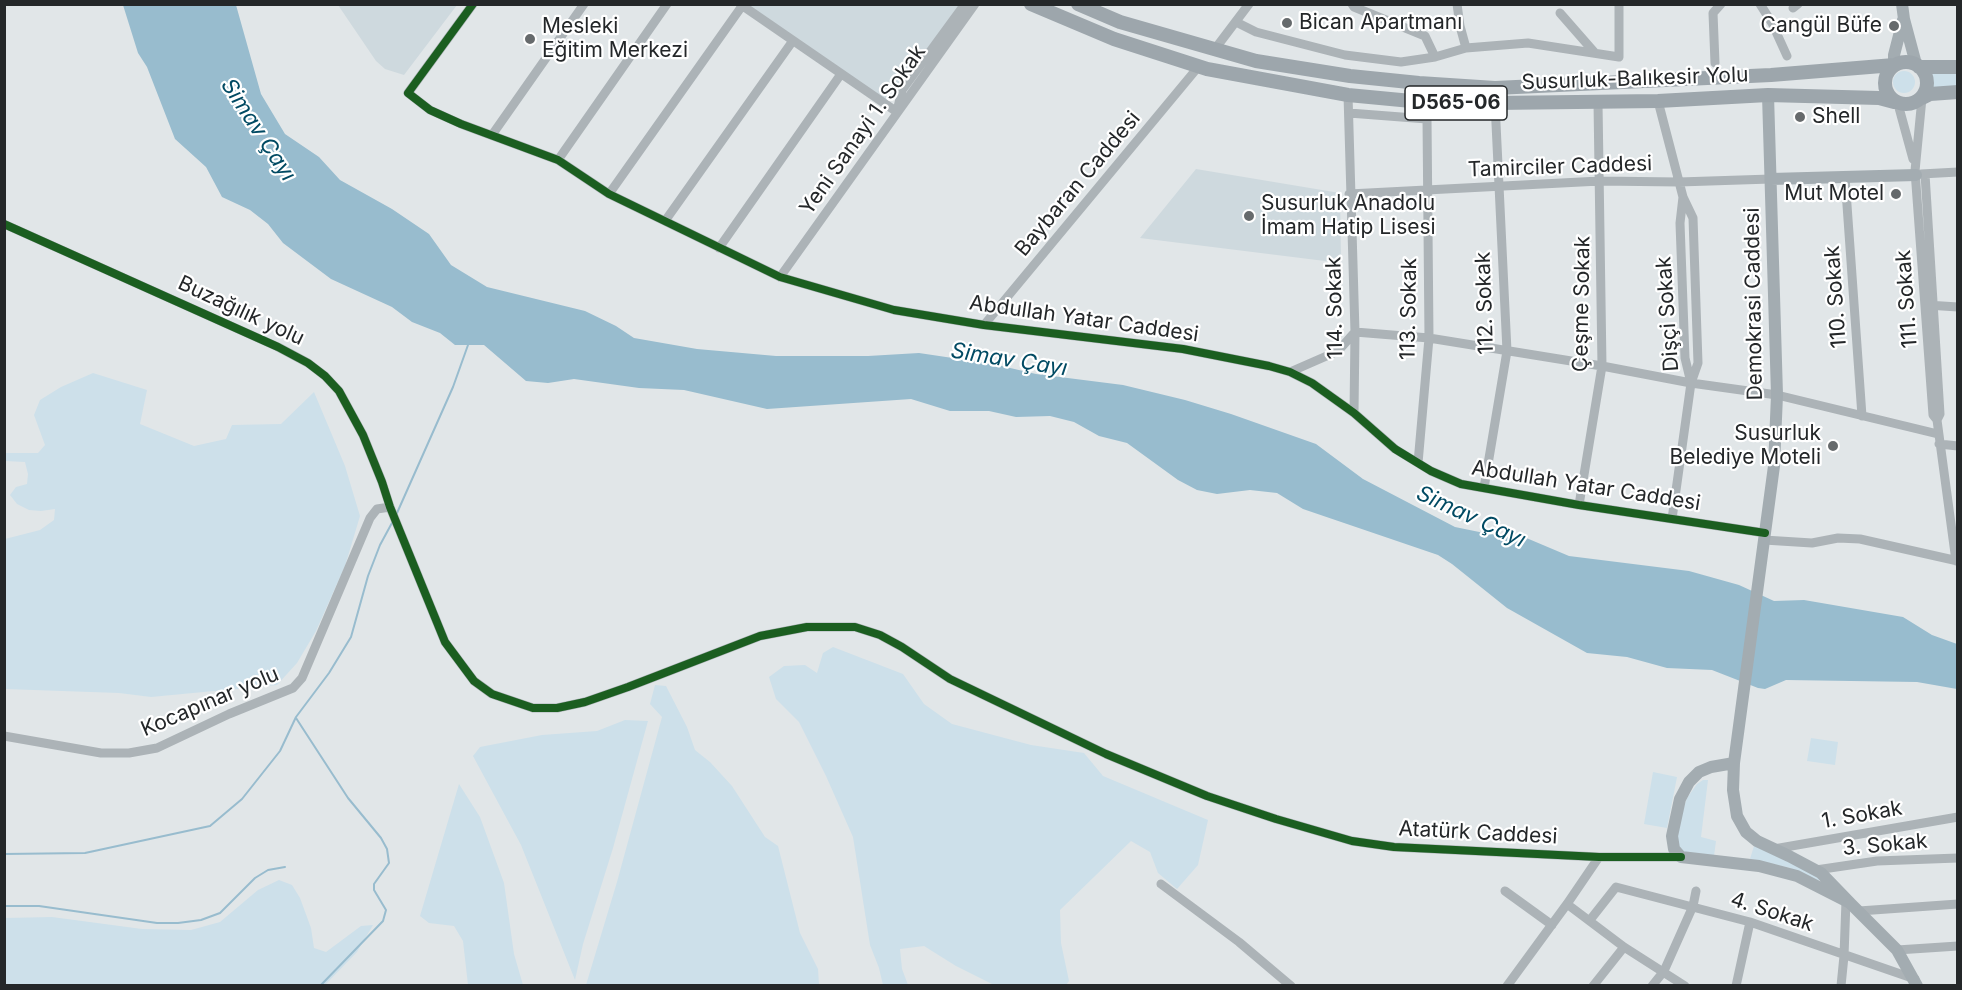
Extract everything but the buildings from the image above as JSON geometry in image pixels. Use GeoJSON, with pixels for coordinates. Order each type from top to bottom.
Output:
{"type":"FeatureCollection","features":[{"type":"Feature","properties":{"kind":"highway","name":"Susurluk-Balıkesir Yolu"},"geometry":{"type":"LineString","coordinates":[[1031,4],[1114,39],[1199,66],[1348,95],[1422,102],[1495,104],[1598,103],[1768,95],[1879,98],[1911,104],[1930,94],[1958,92]]}},
{"type":"Feature","properties":{"kind":"highway","name":"Susurluk-Balıkesir Yolu"},"geometry":{"type":"LineString","coordinates":[[1078,4],[1120,22],[1256,61],[1350,76],[1419,83],[1495,88],[1771,75],[1894,65],[1905,62],[1958,67]]}},
{"type":"Feature","properties":{"kind":"highway"},"geometry":{"type":"LineString","coordinates":[[1894,65],[1887,72],[1884,86],[1886,93],[1896,103]]}},
{"type":"Feature","properties":{"kind":"highway"},"geometry":{"type":"LineString","coordinates":[[1918,65],[1924,71],[1927,83],[1922,98]]}},
{"type":"Feature","properties":{"kind":"main road"},"geometry":{"type":"LineString","coordinates":[[1902,4],[1904,19],[1918,65]]}},
{"type":"Feature","properties":{"kind":"main road"},"geometry":{"type":"LineString","coordinates":[[1894,65],[1894,55],[1904,19]]}},
{"type":"Feature","properties":{"kind":"main road","name":"Demokrasi Caddesi"},"geometry":{"type":"LineString","coordinates":[[1768,95],[1777,395],[1774,466],[1734,763],[1733,790],[1737,816],[1746,832],[1755,839],[1821,873],[1852,905]]}},
{"type":"Feature","properties":{"kind":"main road"},"geometry":{"type":"LineString","coordinates":[[1771,179],[1919,173]]}},
{"type":"Feature","properties":{"kind":"main road"},"geometry":{"type":"LineString","coordinates":[[1682,857],[1674,849],[1672,836],[1680,799],[1689,782],[1699,772],[1711,767],[1734,763]]}},
{"type":"Feature","properties":{"kind":"main road","name":"Atatürk Caddesi"},"geometry":{"type":"LineString","coordinates":[[1682,857],[1697,863],[1759,866],[1797,876],[1852,905],[1897,950],[1916,982]]}},
{"type":"Feature","properties":{"kind":"street","name":"Abdullah Yatar Caddesi"},"geometry":{"type":"LineString","coordinates":[[473,4],[408,93],[430,110],[461,124],[558,160],[609,194],[780,277],[894,310],[984,325],[1183,350],[1290,372],[1312,383],[1354,413],[1395,448],[1431,471],[1461,484],[1672,519],[1764,540],[1812,543],[1838,538],[1860,539],[1957,561]]}},
{"type":"Feature","properties":{"kind":"street"},"geometry":{"type":"LineString","coordinates":[[492,135],[584,4]]}},
{"type":"Feature","properties":{"kind":"street"},"geometry":{"type":"LineString","coordinates":[[558,160],[667,4]]}},
{"type":"Feature","properties":{"kind":"street"},"geometry":{"type":"LineString","coordinates":[[609,194],[741,5],[897,112],[902,90],[964,4]]}},
{"type":"Feature","properties":{"kind":"street","name":"Yeni Sanayi 1. Sokak"},"geometry":{"type":"LineString","coordinates":[[780,277],[975,4]]}},
{"type":"Feature","properties":{"kind":"street"},"geometry":{"type":"LineString","coordinates":[[1352,4],[1354,7],[1425,36],[1435,57]]}},
{"type":"Feature","properties":{"kind":"street"},"geometry":{"type":"LineString","coordinates":[[1457,4],[1466,48]]}},
{"type":"Feature","properties":{"kind":"street"},"geometry":{"type":"LineString","coordinates":[[1236,22],[1256,32],[1345,55],[1401,62],[1435,57],[1466,48],[1528,43],[1619,57],[1618,4]]}},
{"type":"Feature","properties":{"kind":"street"},"geometry":{"type":"LineString","coordinates":[[1715,63],[1713,13],[1721,4]]}},
{"type":"Feature","properties":{"kind":"street"},"geometry":{"type":"LineString","coordinates":[[1761,4],[1787,56]]}},
{"type":"Feature","properties":{"kind":"street"},"geometry":{"type":"LineString","coordinates":[[1215,49],[1236,22],[1244,7]]}},
{"type":"Feature","properties":{"kind":"street"},"geometry":{"type":"LineString","coordinates":[[1560,13],[1595,53]]}},
{"type":"Feature","properties":{"kind":"street"},"geometry":{"type":"LineString","coordinates":[[665,221],[792,42]]}},
{"type":"Feature","properties":{"kind":"street","name":"Baybaran Caddesi"},"geometry":{"type":"LineString","coordinates":[[984,325],[1199,66]]}},
{"type":"Feature","properties":{"kind":"street"},"geometry":{"type":"LineString","coordinates":[[719,248],[841,74]]}},
{"type":"Feature","properties":{"kind":"street","name":"114. Sokak"},"geometry":{"type":"LineString","coordinates":[[1348,95],[1349,194],[1355,332],[1354,413]]}},
{"type":"Feature","properties":{"kind":"street"},"geometry":{"type":"LineString","coordinates":[[1919,173],[1922,98]]}},
{"type":"Feature","properties":{"kind":"street"},"geometry":{"type":"LineString","coordinates":[[1658,101],[1679,182]]}},
{"type":"Feature","properties":{"kind":"street","name":"Çeşme Sokak"},"geometry":{"type":"LineString","coordinates":[[1579,505],[1602,366],[1598,103]]}},
{"type":"Feature","properties":{"kind":"street"},"geometry":{"type":"LineString","coordinates":[[1896,103],[1919,173]]}},
{"type":"Feature","properties":{"kind":"street","name":"112. Sokak"},"geometry":{"type":"LineString","coordinates":[[1484,488],[1507,351],[1495,104]]}},
{"type":"Feature","properties":{"kind":"street","name":"113. Sokak"},"geometry":{"type":"LineString","coordinates":[[1349,113],[1428,119],[1429,338],[1418,463]]}},
{"type":"Feature","properties":{"kind":"street"},"geometry":{"type":"LineString","coordinates":[[1919,173],[1958,172]]}},
{"type":"Feature","properties":{"kind":"street","name":"111. Sokak"},"geometry":{"type":"LineString","coordinates":[[1919,173],[1940,414],[1937,420],[1938,434],[1957,561]]}},
{"type":"Feature","properties":{"kind":"street","name":"110. Sokak"},"geometry":{"type":"LineString","coordinates":[[1845,177],[1862,416]]}},
{"type":"Feature","properties":{"kind":"street","name":"Tamirciler Caddesi"},"geometry":{"type":"LineString","coordinates":[[1349,194],[1600,181],[1679,182],[1771,179]]}},
{"type":"Feature","properties":{"kind":"street","name":"Dişçi Sokak"},"geometry":{"type":"LineString","coordinates":[[1679,182],[1683,197],[1680,223],[1684,358],[1691,383]]}},
{"type":"Feature","properties":{"kind":"street","name":"Buzağılık yolu"},"geometry":{"type":"LineString","coordinates":[[4,224],[278,347],[308,363],[325,376],[339,392],[363,435],[403,541]]}},
{"type":"Feature","properties":{"kind":"street"},"geometry":{"type":"LineString","coordinates":[[1929,306],[1958,307]]}},
{"type":"Feature","properties":{"kind":"street"},"geometry":{"type":"LineString","coordinates":[[1290,372],[1338,351],[1355,332],[1429,338],[1691,383],[1777,395],[1938,434]]}},
{"type":"Feature","properties":{"kind":"street"},"geometry":{"type":"LineString","coordinates":[[1672,519],[1691,383]]}},
{"type":"Feature","properties":{"kind":"street"},"geometry":{"type":"LineString","coordinates":[[1939,444],[1958,446]]}},
{"type":"Feature","properties":{"kind":"street","name":"Kocapınar yolu"},"geometry":{"type":"LineString","coordinates":[[4,736],[100,753],[129,753],[157,748],[229,714],[293,688],[302,678],[370,518],[377,509],[390,507]]}},
{"type":"Feature","properties":{"kind":"street","name":"Atatürk Caddesi"},"geometry":{"type":"LineString","coordinates":[[403,541],[445,642],[459,662],[474,681],[492,694],[533,708],[556,708],[585,702],[760,636],[807,627],[855,627],[880,635],[950,679],[1106,754],[1207,796],[1352,841],[1394,847],[1599,857],[1682,857]]}},
{"type":"Feature","properties":{"kind":"street","name":"1. Sokak"},"geometry":{"type":"LineString","coordinates":[[1774,849],[1958,817]]}},
{"type":"Feature","properties":{"kind":"street"},"geometry":{"type":"LineString","coordinates":[[1653,856],[1664,849],[1672,836]]}},
{"type":"Feature","properties":{"kind":"street"},"geometry":{"type":"LineString","coordinates":[[1507,986],[1568,904],[1599,857]]}},
{"type":"Feature","properties":{"kind":"street","name":"3. Sokak"},"geometry":{"type":"LineString","coordinates":[[1816,870],[1877,861],[1958,858]]}},
{"type":"Feature","properties":{"kind":"street"},"geometry":{"type":"LineString","coordinates":[[1161,884],[1239,942],[1292,986]]}},
{"type":"Feature","properties":{"kind":"street","name":"4. Sokak"},"geometry":{"type":"LineString","coordinates":[[1590,920],[1616,887],[1750,922],[1916,982]]}},
{"type":"Feature","properties":{"kind":"street"},"geometry":{"type":"LineString","coordinates":[[1504,891],[1552,925]]}},
{"type":"Feature","properties":{"kind":"street"},"geometry":{"type":"LineString","coordinates":[[1652,986],[1664,971],[1693,906],[1696,891]]}},
{"type":"Feature","properties":{"kind":"street"},"geometry":{"type":"LineString","coordinates":[[1568,904],[1624,947],[1685,986]]}},
{"type":"Feature","properties":{"kind":"street"},"geometry":{"type":"LineString","coordinates":[[1841,986],[1852,905],[1958,904]]}},
{"type":"Feature","properties":{"kind":"street"},"geometry":{"type":"LineString","coordinates":[[1738,985],[1750,922]]}},
{"type":"Feature","properties":{"kind":"street"},"geometry":{"type":"LineString","coordinates":[[1897,950],[1958,946]]}},
{"type":"Feature","properties":{"kind":"street"},"geometry":{"type":"LineString","coordinates":[[1593,986],[1624,947]]}},
{"type":"Feature","properties":{"kind":"shaded area"},"geometry":{"type":"Polygon","coordinates":[[[338,5],[457,5],[404,75],[385,69],[376,61],[338,5]]]}},
{"type":"Feature","properties":{"kind":"shaded area"},"geometry":{"type":"Polygon","coordinates":[[[745,5],[962,5],[885,101],[745,5]]]}},
{"type":"Feature","properties":{"kind":"shaded area"},"geometry":{"type":"Polygon","coordinates":[[[1930,70],[1957,71],[1957,88],[1931,91],[1930,70]]]}},
{"type":"Feature","properties":{"kind":"shaded area"},"geometry":{"type":"Polygon","coordinates":[[[1904,71],[1912,74],[1915,82],[1912,90],[1904,93],[1896,90],[1893,82],[1896,74],[1904,71]]]}},
{"type":"Feature","properties":{"kind":"shaded area","name":"Susurluk Anadolu İmam Hatip Lisesi"},"geometry":{"type":"Polygon","coordinates":[[[1196,169],[1340,193],[1341,263],[1140,238],[1196,169]]]}},
{"type":"Feature","properties":{"kind":"shaded area"},"geometry":{"type":"Polygon","coordinates":[[[93,373],[147,390],[140,424],[194,446],[226,439],[232,425],[281,424],[314,392],[345,466],[360,516],[345,566],[316,631],[297,663],[277,685],[151,697],[119,693],[5,689],[5,539],[40,530],[54,520],[55,509],[29,510],[17,504],[10,495],[16,487],[27,484],[28,474],[25,462],[5,461],[5,456],[6,453],[38,453],[45,445],[34,415],[40,400],[61,387],[93,373]]]}},
{"type":"Feature","properties":{"kind":"shaded area"},"geometry":{"type":"Polygon","coordinates":[[[833,647],[903,674],[924,704],[952,724],[1031,745],[1084,753],[1103,776],[1208,820],[1198,865],[1177,889],[1158,873],[1150,852],[1131,841],[1060,910],[1061,943],[1069,981],[1066,985],[994,985],[956,966],[924,946],[900,949],[902,969],[908,985],[883,985],[870,945],[853,837],[799,722],[776,699],[769,677],[784,666],[805,665],[817,673],[823,653],[833,647]]]}},
{"type":"Feature","properties":{"kind":"shaded area"},"geometry":{"type":"Polygon","coordinates":[[[655,685],[666,686],[687,727],[695,750],[710,762],[732,786],[765,837],[778,846],[800,933],[818,969],[819,985],[586,985],[662,717],[650,704],[655,685]]]}},
{"type":"Feature","properties":{"kind":"shaded area"},"geometry":{"type":"Polygon","coordinates":[[[625,720],[648,721],[613,848],[583,944],[575,980],[521,845],[473,756],[480,747],[542,735],[597,731],[625,720]]]}},
{"type":"Feature","properties":{"kind":"shaded area"},"geometry":{"type":"Polygon","coordinates":[[[1811,738],[1838,742],[1835,765],[1807,761],[1811,738]]]}},
{"type":"Feature","properties":{"kind":"shaded area"},"geometry":{"type":"Polygon","coordinates":[[[1653,772],[1677,777],[1667,828],[1644,824],[1653,772]]]}},
{"type":"Feature","properties":{"kind":"shaded area"},"geometry":{"type":"Polygon","coordinates":[[[1708,780],[1701,837],[1716,841],[1714,856],[1685,854],[1678,848],[1677,828],[1687,798],[1697,784],[1708,780]]]}},
{"type":"Feature","properties":{"kind":"shaded area"},"geometry":{"type":"Polygon","coordinates":[[[459,784],[480,817],[504,883],[514,954],[523,985],[468,985],[463,941],[454,926],[429,923],[420,916],[459,784]]]}},
{"type":"Feature","properties":{"kind":"shaded area"},"geometry":{"type":"Polygon","coordinates":[[[1754,846],[1821,877],[1819,881],[1790,868],[1750,859],[1754,846]]]}},
{"type":"Feature","properties":{"kind":"shaded area"},"geometry":{"type":"Polygon","coordinates":[[[279,880],[292,885],[300,898],[311,928],[314,948],[326,952],[361,926],[373,925],[357,952],[325,985],[5,985],[5,918],[52,917],[142,929],[191,930],[220,922],[258,890],[279,880]]]}},
{"type":"Feature","properties":{"kind":"water","name":"Simav Çayı"},"geometry":{"type":"Polygon","coordinates":[[[123,5],[236,5],[261,94],[285,134],[319,157],[340,180],[392,209],[429,234],[451,265],[487,287],[585,311],[616,326],[634,338],[697,349],[776,356],[868,356],[919,353],[993,364],[1036,374],[1123,385],[1185,400],[1316,444],[1363,479],[1455,527],[1489,534],[1524,537],[1569,556],[1689,571],[1739,585],[1774,601],[1804,600],[1903,617],[1932,635],[1957,644],[1957,689],[1917,682],[1786,680],[1765,689],[1712,670],[1667,668],[1627,657],[1587,653],[1507,608],[1438,555],[1303,509],[1277,493],[1250,490],[1217,494],[1197,490],[1178,480],[1127,443],[1099,436],[1074,422],[1050,416],[1016,417],[989,411],[950,411],[911,399],[767,409],[684,390],[639,388],[574,379],[548,383],[526,381],[484,345],[455,345],[440,333],[412,322],[392,307],[331,279],[283,243],[268,224],[250,210],[222,197],[206,167],[175,139],[147,67],[138,53],[123,5]]]}},
{"type":"Feature","properties":{"kind":"waterway"},"geometry":{"type":"LineString","coordinates":[[397,513],[453,387],[468,345]]}},
{"type":"Feature","properties":{"kind":"waterway"},"geometry":{"type":"LineString","coordinates":[[4,854],[85,853],[210,826],[242,799],[280,751],[296,717],[329,673],[351,637],[368,576],[380,545],[393,521]]}},
{"type":"Feature","properties":{"kind":"waterway"},"geometry":{"type":"LineString","coordinates":[[296,718],[348,798],[381,838],[387,849],[389,863],[374,884],[374,890],[386,910],[383,921],[320,986]]}},
{"type":"Feature","properties":{"kind":"waterway"},"geometry":{"type":"LineString","coordinates":[[4,906],[39,906],[157,923],[201,920],[220,913],[255,878],[268,870],[285,867]]}},
{"type":"Feature","properties":{"kind":"cycle path"},"geometry":{"type":"LineString","coordinates":[[473,4],[408,93],[430,110],[461,124],[558,160],[609,194],[780,277],[894,310],[984,325],[1183,349],[1269,366],[1290,372],[1312,383],[1354,413],[1395,449],[1431,471],[1461,484],[1579,505],[1765,533]]}},
{"type":"Feature","properties":{"kind":"cycle path"},"geometry":{"type":"LineString","coordinates":[[4,224],[278,347],[308,363],[325,376],[339,391],[363,435],[445,642],[474,681],[492,694],[533,708],[557,708],[585,702],[628,687],[760,636],[807,627],[855,627],[880,635],[950,679],[1106,754],[1207,796],[1352,841],[1394,847],[1599,857],[1681,857]]}},
{"type":"Feature","properties":{"kind":"place","name":"Bican Apartmanı"},"geometry":{"type":"Point","coordinates":[1287,23]}},
{"type":"Feature","properties":{"kind":"place","name":"Cangül Büfe"},"geometry":{"type":"Point","coordinates":[1894,26]}},
{"type":"Feature","properties":{"kind":"place","name":"Mesleki Eğitim Merkezi"},"geometry":{"type":"Point","coordinates":[530,39]}},
{"type":"Feature","properties":{"kind":"place","name":"Shell"},"geometry":{"type":"Point","coordinates":[1800,117]}},
{"type":"Feature","properties":{"kind":"place","name":"Mut Motel"},"geometry":{"type":"Point","coordinates":[1896,194]}},
{"type":"Feature","properties":{"kind":"place","name":"Susurluk Anadolu İmam Hatip Lisesi"},"geometry":{"type":"Point","coordinates":[1249,216]}},
{"type":"Feature","properties":{"kind":"place","name":"Susurluk Belediye Moteli"},"geometry":{"type":"Point","coordinates":[1833,446]}}]}
